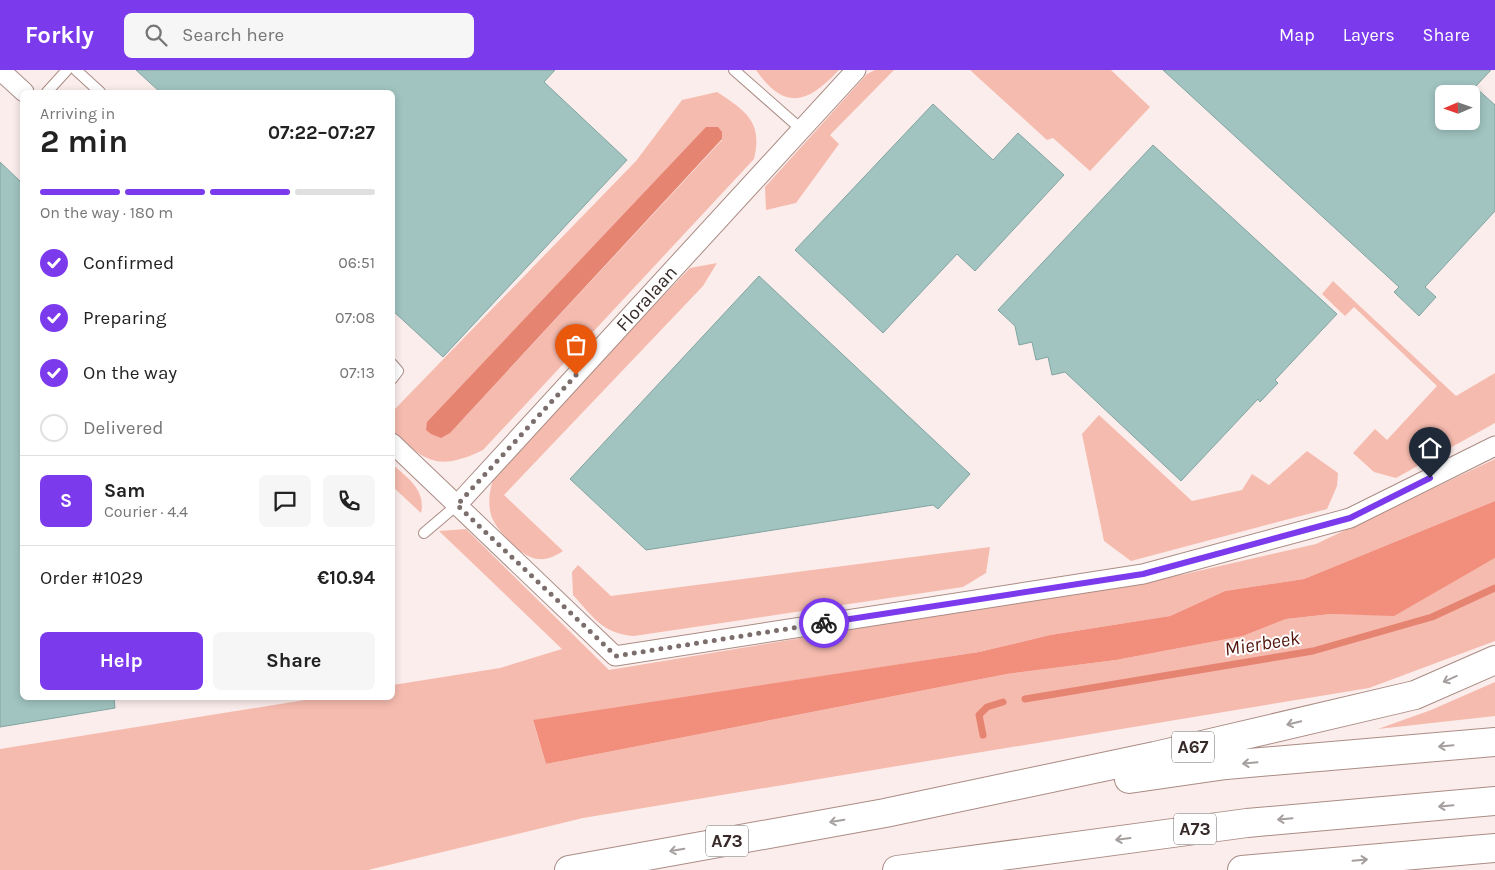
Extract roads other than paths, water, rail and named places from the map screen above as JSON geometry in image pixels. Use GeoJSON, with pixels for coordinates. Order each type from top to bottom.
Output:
{"type":"FeatureCollection","features":[{"type":"Feature","properties":{"kind":"highway","name":"A67"},"geometry":{"type":"LineString","coordinates":[[885,813],[1155,756],[1415,695],[1495,660]]}},
{"type":"Feature","properties":{"kind":"highway","name":"A73"},"geometry":{"type":"LineString","coordinates":[[569,870],[885,813],[1226,765],[1495,742]]}},
{"type":"Feature","properties":{"kind":"highway","name":"A73"},"geometry":{"type":"LineString","coordinates":[[897,870],[1247,823],[1495,802]]}},
{"type":"Feature","properties":{"kind":"highway"},"geometry":{"type":"LineString","coordinates":[[1242,870],[1495,848]]}},
{"type":"Feature","properties":{"kind":"street"},"geometry":{"type":"LineString","coordinates":[[0,70],[22,90]]}},
{"type":"Feature","properties":{"kind":"street","name":"Floralaan"},"geometry":{"type":"LineString","coordinates":[[457,505],[856,70]]}},
{"type":"Feature","properties":{"kind":"street"},"geometry":{"type":"LineString","coordinates":[[395,446],[616,656],[1143,574],[1350,518],[1495,446]]}},
{"type":"Feature","properties":{"kind":"lane"},"geometry":{"type":"LineString","coordinates":[[49,90],[67,70]]}},
{"type":"Feature","properties":{"kind":"lane"},"geometry":{"type":"LineString","coordinates":[[76,70],[98,90]]}},
{"type":"Feature","properties":{"kind":"lane"},"geometry":{"type":"LineString","coordinates":[[734,70],[801,128]]}},
{"type":"Feature","properties":{"kind":"lane"},"geometry":{"type":"LineString","coordinates":[[424,533],[457,505]]}},
{"type":"Feature","properties":{"kind":"waterway","name":"Mierbeek"},"geometry":{"type":"LineString","coordinates":[[1025,699],[1313,651],[1432,617],[1495,588]]}},
{"type":"Feature","properties":{"kind":"waterway","name":"Mierbeek"},"geometry":{"type":"LineString","coordinates":[[983,735],[979,715],[987,707],[1003,702]]}}]}
